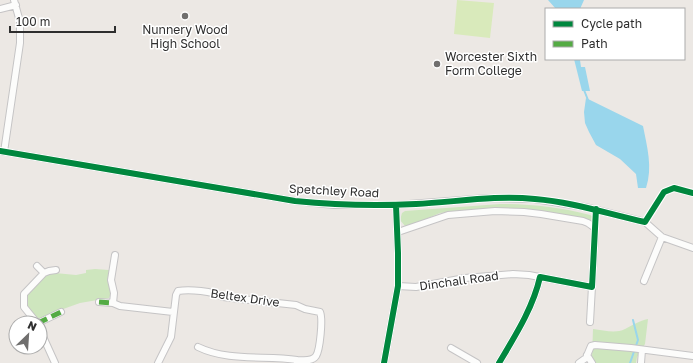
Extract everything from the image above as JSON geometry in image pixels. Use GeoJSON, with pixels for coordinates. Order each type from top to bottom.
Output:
{"type":"FeatureCollection","features":[{"type":"Feature","properties":{"kind":"street"},"geometry":{"type":"LineString","coordinates":[[0,9],[15,3],[20,22],[20,42],[2,151]]}},
{"type":"Feature","properties":{"kind":"street","name":"Spetchley Road"},"geometry":{"type":"LineString","coordinates":[[2,151],[295,201],[334,205],[396,205],[487,198],[541,199],[585,207],[645,222],[662,237],[693,248]]}},
{"type":"Feature","properties":{"kind":"street"},"geometry":{"type":"LineString","coordinates":[[384,363],[398,286],[398,232],[396,205]]}},
{"type":"Feature","properties":{"kind":"street"},"geometry":{"type":"LineString","coordinates":[[398,232],[448,215],[495,211],[524,212],[588,223],[595,228],[590,322]]}},
{"type":"Feature","properties":{"kind":"street"},"geometry":{"type":"LineString","coordinates":[[644,281],[662,237]]}},
{"type":"Feature","properties":{"kind":"street"},"geometry":{"type":"LineString","coordinates":[[113,303],[114,293],[111,280],[115,255]]}},
{"type":"Feature","properties":{"kind":"street"},"geometry":{"type":"LineString","coordinates":[[37,266],[44,273]]}},
{"type":"Feature","properties":{"kind":"street"},"geometry":{"type":"LineString","coordinates":[[31,315],[24,307],[24,298],[27,290],[44,273],[56,270]]}},
{"type":"Feature","properties":{"kind":"street","name":"Dinchall Road"},"geometry":{"type":"LineString","coordinates":[[398,286],[416,287],[465,278],[513,274],[540,277],[592,287]]}},
{"type":"Feature","properties":{"kind":"street"},"geometry":{"type":"LineString","coordinates":[[499,363],[523,322],[538,290],[540,277]]}},
{"type":"Feature","properties":{"kind":"street","name":"Beltex Drive"},"geometry":{"type":"LineString","coordinates":[[158,363],[171,337],[176,295],[178,291],[184,290],[218,294],[223,297],[296,306],[320,312],[322,317],[319,346],[316,356],[312,359],[297,362]]}},
{"type":"Feature","properties":{"kind":"street"},"geometry":{"type":"LineString","coordinates":[[99,302],[173,312]]}},
{"type":"Feature","properties":{"kind":"street"},"geometry":{"type":"LineString","coordinates":[[48,318],[61,312]]}},
{"type":"Feature","properties":{"kind":"street"},"geometry":{"type":"LineString","coordinates":[[579,363],[587,356],[591,346],[595,345],[693,356]]}},
{"type":"Feature","properties":{"kind":"street"},"geometry":{"type":"LineString","coordinates":[[198,347],[208,352],[228,356],[272,359],[280,357],[297,362]]}},
{"type":"Feature","properties":{"kind":"street"},"geometry":{"type":"LineString","coordinates":[[48,348],[55,363]]}},
{"type":"Feature","properties":{"kind":"street"},"geometry":{"type":"LineString","coordinates":[[451,348],[477,363]]}},
{"type":"Feature","properties":{"kind":"street"},"geometry":{"type":"LineString","coordinates":[[641,350],[641,363]]}},
{"type":"Feature","properties":{"kind":"street"},"geometry":{"type":"LineString","coordinates":[[228,356],[228,363]]}},
{"type":"Feature","properties":{"kind":"street"},"geometry":{"type":"LineString","coordinates":[[587,356],[592,363]]}},
{"type":"Feature","properties":{"kind":"green space"},"geometry":{"type":"Polygon","coordinates":[[[457,0],[494,3],[490,38],[454,34],[457,0]]]}},
{"type":"Feature","properties":{"kind":"green space"},"geometry":{"type":"Polygon","coordinates":[[[500,204],[534,205],[557,208],[579,212],[594,217],[593,222],[588,219],[520,209],[494,208],[440,213],[409,226],[405,226],[400,220],[402,213],[405,211],[500,204]]]}},
{"type":"Feature","properties":{"kind":"green space"},"geometry":{"type":"Polygon","coordinates":[[[86,270],[109,270],[108,281],[111,294],[109,298],[80,303],[48,315],[34,315],[29,309],[27,305],[28,294],[48,274],[55,273],[76,275],[86,273],[86,270]]]}},
{"type":"Feature","properties":{"kind":"green space"},"geometry":{"type":"Polygon","coordinates":[[[648,319],[645,344],[637,357],[636,363],[596,363],[592,357],[593,329],[617,331],[648,319]]]}},
{"type":"Feature","properties":{"kind":"water"},"geometry":{"type":"Polygon","coordinates":[[[548,0],[584,0],[580,8],[555,8],[548,0]]]}},
{"type":"Feature","properties":{"kind":"water"},"geometry":{"type":"Polygon","coordinates":[[[574,60],[580,60],[581,67],[585,67],[590,91],[582,91],[574,60]]]}},
{"type":"Feature","properties":{"kind":"water"},"geometry":{"type":"Polygon","coordinates":[[[586,98],[643,126],[648,149],[649,165],[646,188],[638,188],[636,174],[620,159],[596,145],[585,123],[584,112],[586,98]]]}},
{"type":"Feature","properties":{"kind":"waterway"},"geometry":{"type":"LineString","coordinates":[[584,90],[588,100]]}},
{"type":"Feature","properties":{"kind":"waterway"},"geometry":{"type":"LineString","coordinates":[[630,363],[638,340],[633,320]]}},
{"type":"Feature","properties":{"kind":"marked path"},"geometry":{"type":"LineString","coordinates":[[99,302],[113,303]]}},
{"type":"Feature","properties":{"kind":"marked path"},"geometry":{"type":"LineString","coordinates":[[48,318],[61,312]]}},
{"type":"Feature","properties":{"kind":"cycle path"},"geometry":{"type":"LineString","coordinates":[[0,151],[295,201],[356,205],[401,205],[490,198],[520,198],[563,203],[645,222],[664,192],[674,188],[693,193]]}},
{"type":"Feature","properties":{"kind":"cycle path"},"geometry":{"type":"LineString","coordinates":[[384,363],[398,286],[396,205]]}},
{"type":"Feature","properties":{"kind":"cycle path"},"geometry":{"type":"LineString","coordinates":[[499,363],[528,311],[540,277],[592,287],[596,209]]}},
{"type":"Feature","properties":{"kind":"place","name":"Nunnery Wood High School"},"geometry":{"type":"Point","coordinates":[185,16]}},
{"type":"Feature","properties":{"kind":"place","name":"Worcester Sixth Form College"},"geometry":{"type":"Point","coordinates":[437,64]}}]}
